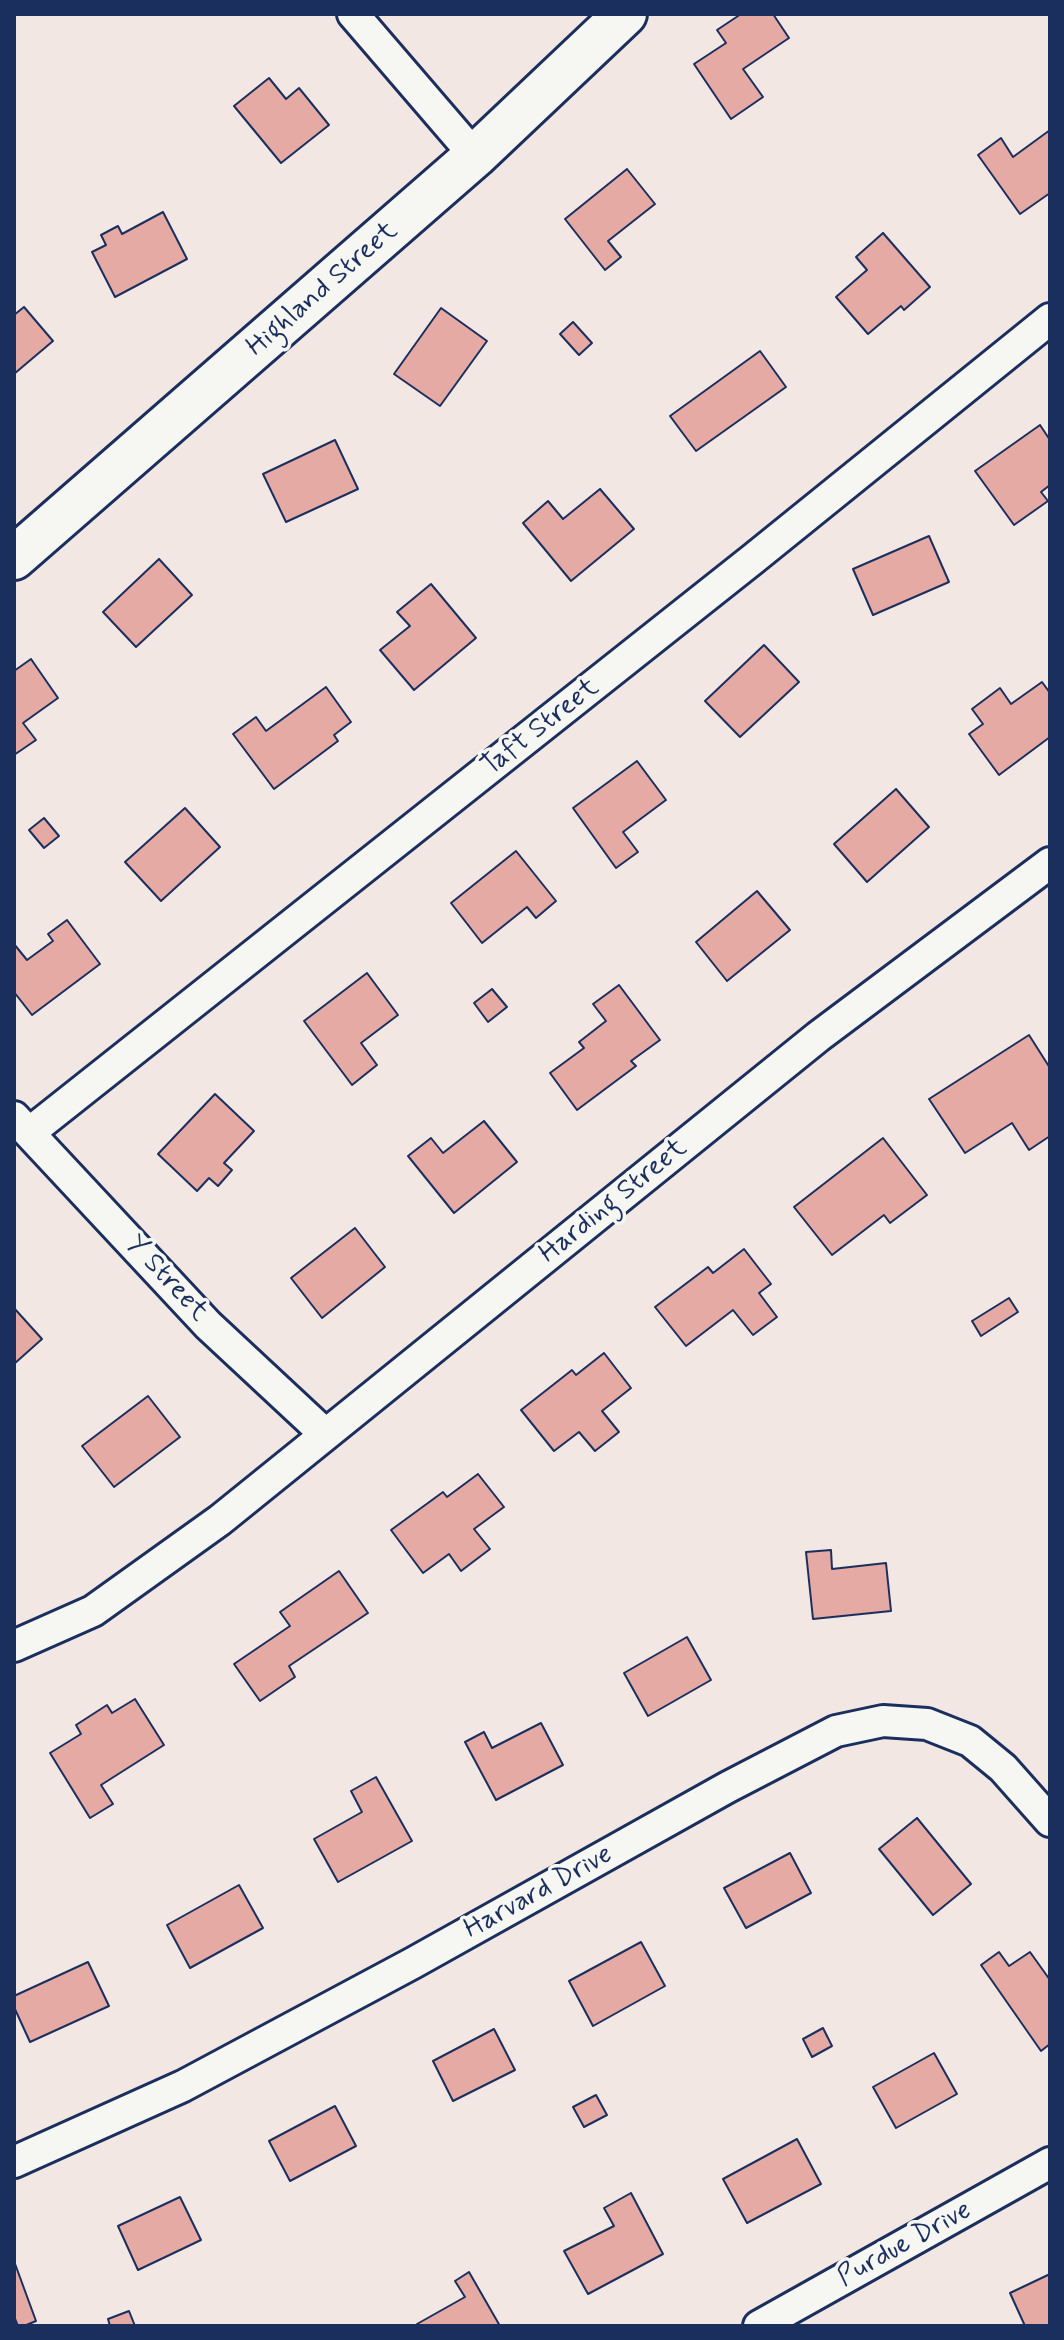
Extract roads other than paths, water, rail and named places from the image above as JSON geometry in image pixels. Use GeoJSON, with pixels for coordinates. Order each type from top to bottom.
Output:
{"type":"FeatureCollection","features":[{"type":"Feature","properties":{"kind":"street"},"geometry":{"type":"LineString","coordinates":[[353,14],[475,156]]}},
{"type":"Feature","properties":{"kind":"street","name":"Highland Street"},"geometry":{"type":"LineString","coordinates":[[14,558],[475,156],[625,14]]}},
{"type":"Feature","properties":{"kind":"street","name":"Taft Street"},"geometry":{"type":"LineString","coordinates":[[21,1125],[753,559],[1050,319]]}},
{"type":"Feature","properties":{"kind":"street","name":"Harding Street"},"geometry":{"type":"LineString","coordinates":[[14,1646],[93,1611],[220,1520],[819,1036],[1050,863]]}},
{"type":"Feature","properties":{"kind":"street","name":"Y Street"},"geometry":{"type":"LineString","coordinates":[[21,1125],[208,1325],[325,1434]]}},
{"type":"Feature","properties":{"kind":"street","name":"Harvard Drive"},"geometry":{"type":"LineString","coordinates":[[14,2162],[183,2086],[836,1731],[883,1721],[927,1724],[970,1741],[1003,1768],[1050,1821]]}},
{"type":"Feature","properties":{"kind":"street","name":"Purdue Drive"},"geometry":{"type":"LineString","coordinates":[[759,2326],[1050,2163]]}}]}
